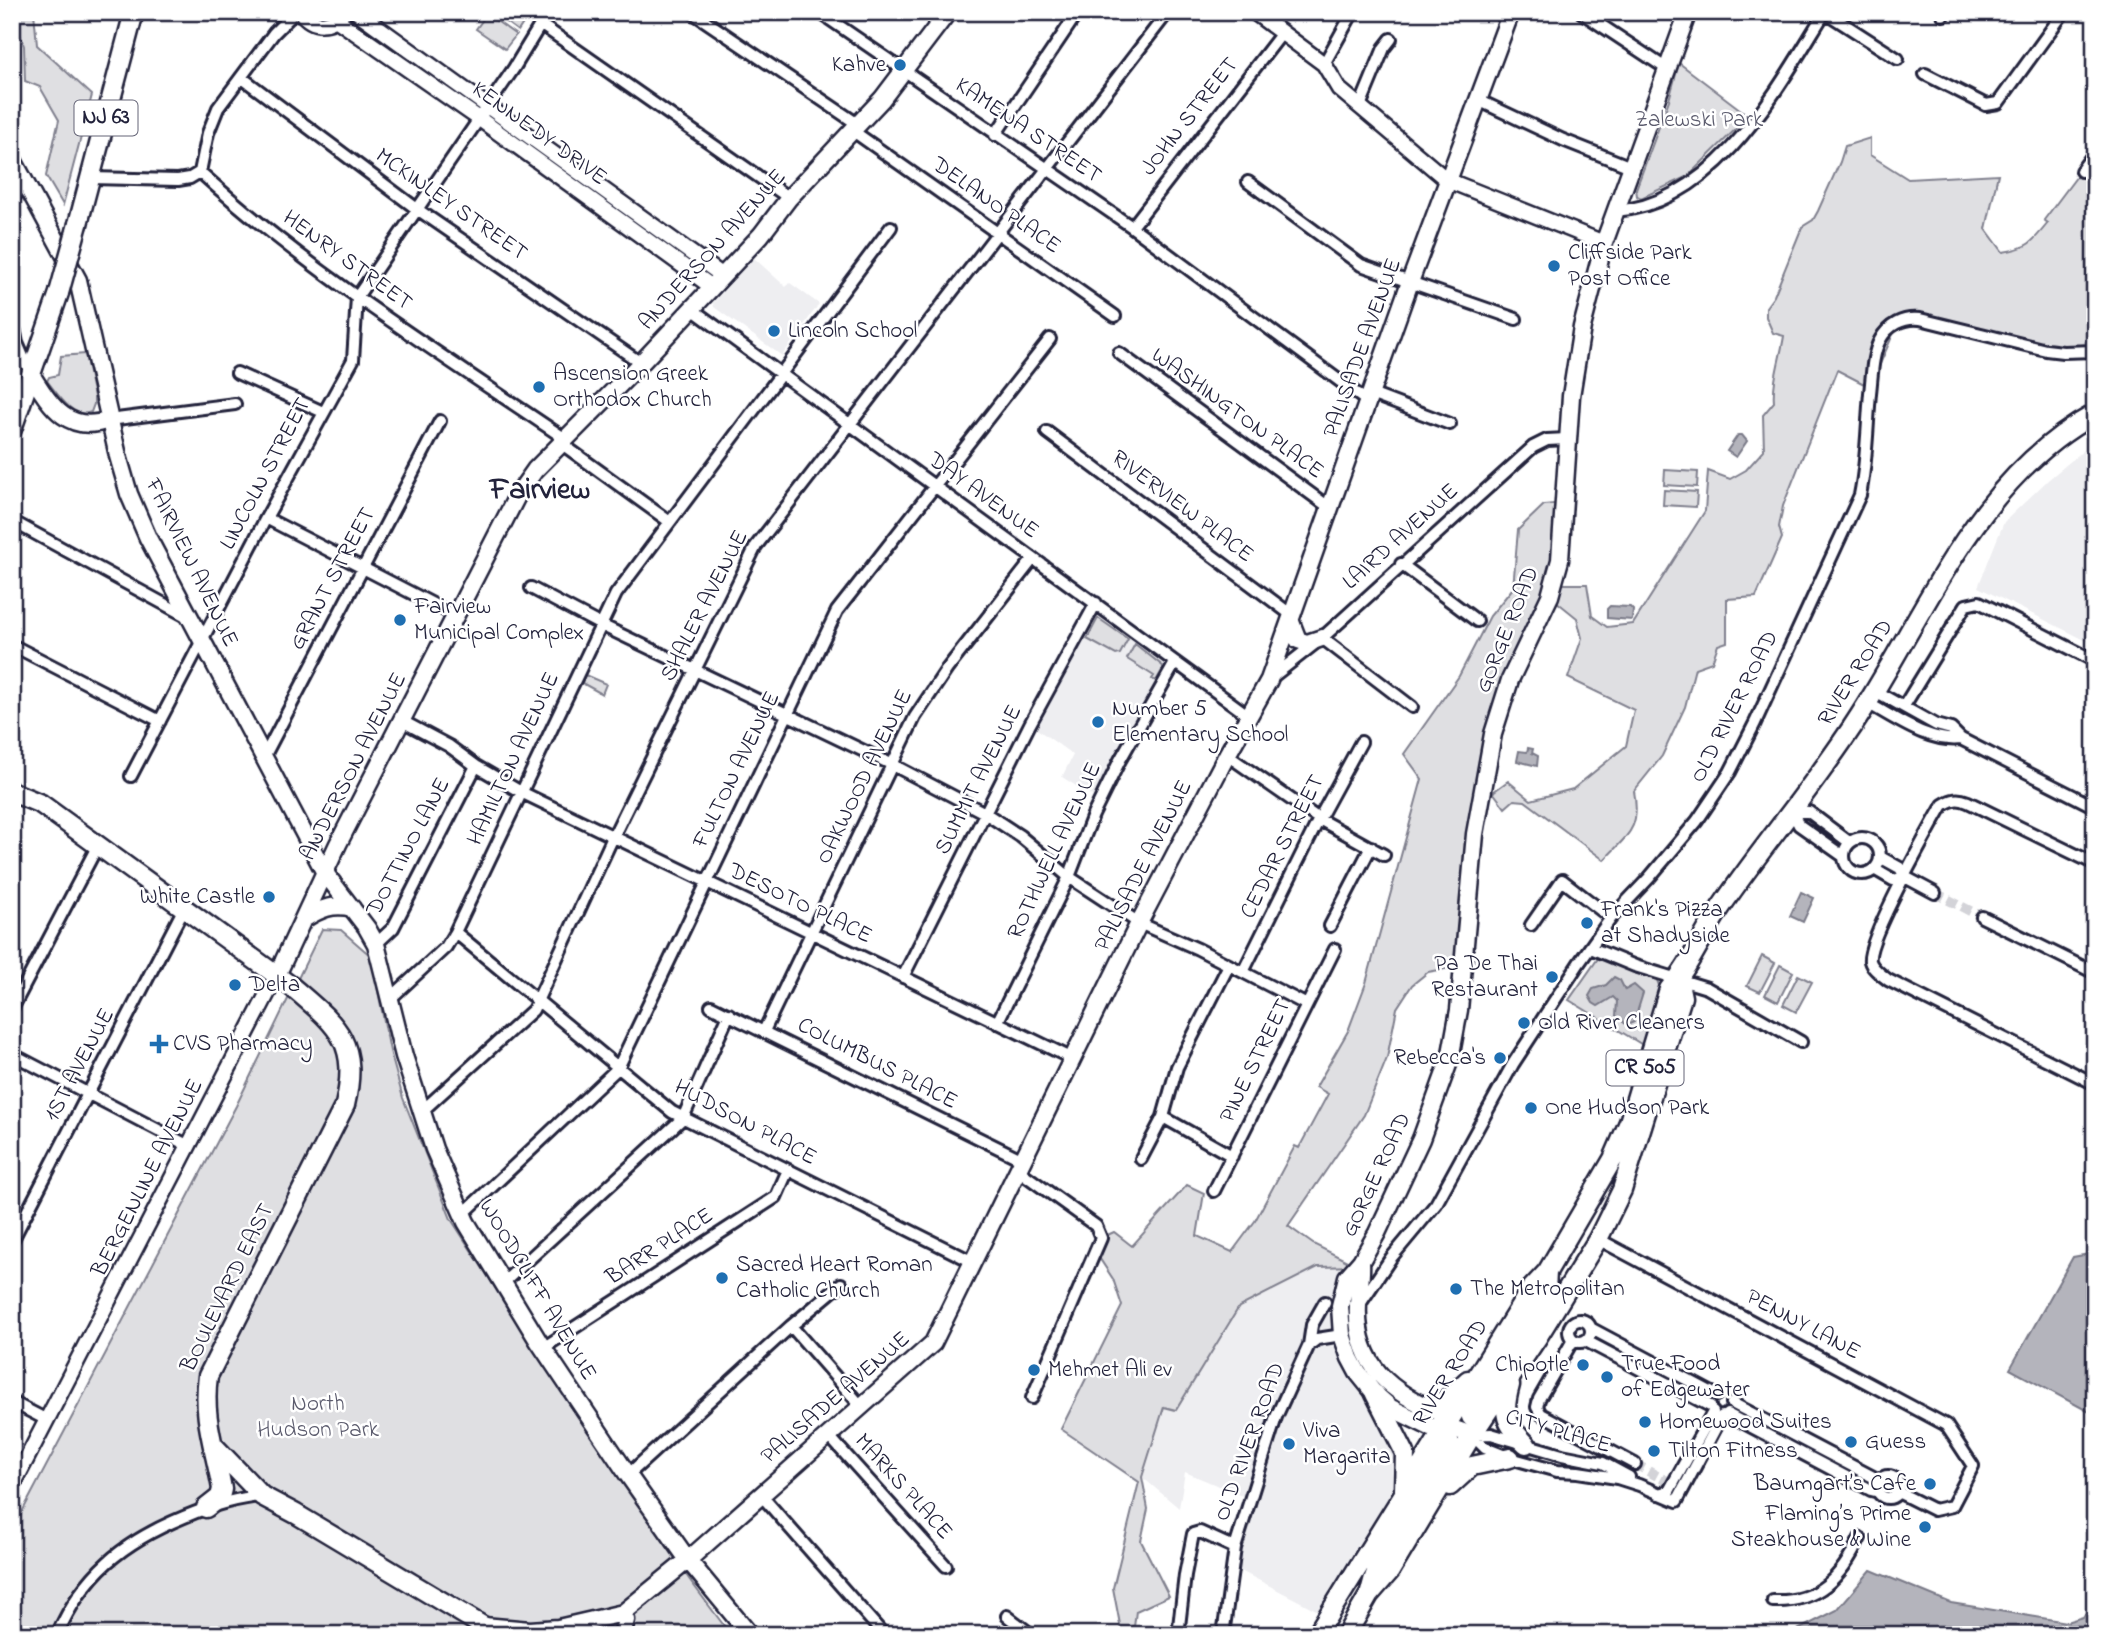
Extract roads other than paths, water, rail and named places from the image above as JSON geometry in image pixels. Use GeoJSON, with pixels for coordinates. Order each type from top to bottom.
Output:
{"type":"FeatureCollection","features":[{"type":"Feature","properties":{"kind":"main road","name":"NJ 63"},"geometry":{"type":"LineString","coordinates":[[12,429],[59,293],[134,12]]}},
{"type":"Feature","properties":{"kind":"main road","name":"ANDERSON AVENUE"},"geometry":{"type":"LineString","coordinates":[[322,881],[338,844],[518,494],[536,470],[761,235],[789,198],[856,128],[904,72],[948,12]]}},
{"type":"Feature","properties":{"kind":"main road","name":"PALISADE AVENUE"},"geometry":{"type":"LineString","coordinates":[[623,1613],[688,1560],[933,1343],[1139,923],[1269,680],[1410,282],[1511,12]]}},
{"type":"Feature","properties":{"kind":"main road","name":"GORGE ROAD"},"geometry":{"type":"LineString","coordinates":[[1472,1434],[1446,1426],[1430,1427],[1391,1408],[1376,1394],[1359,1374],[1342,1335],[1340,1306],[1347,1277],[1361,1261],[1421,1139],[1450,1059],[1459,1010],[1474,845],[1493,734],[1510,680],[1550,596],[1555,579],[1562,540],[1571,396],[1582,327],[1604,243],[1688,12]]}},
{"type":"Feature","properties":{"kind":"main road","name":"FAIRVIEW AVENUE"},"geometry":{"type":"LineString","coordinates":[[12,158],[78,280],[123,476],[138,516],[264,757],[322,881],[352,908],[367,928]]}},
{"type":"Feature","properties":{"kind":"main road"},"geometry":{"type":"LineString","coordinates":[[32,376],[42,393],[76,424],[96,424],[109,420]]}},
{"type":"Feature","properties":{"kind":"main road","name":"RIVER ROAD"},"geometry":{"type":"LineString","coordinates":[[1316,1635],[1531,1289],[1547,1272],[1613,1159],[1629,1122],[1669,989],[1706,929],[1871,697],[1947,566],[2002,491],[2024,466],[2054,441],[2095,414]]}},
{"type":"Feature","properties":{"kind":"main road"},"geometry":{"type":"LineString","coordinates":[[1292,619],[1295,637],[1302,642],[1322,638]]}},
{"type":"Feature","properties":{"kind":"main road","name":"BOULEVARD EAST"},"geometry":{"type":"LineString","coordinates":[[12,792],[41,804],[277,975],[330,1020],[341,1034],[350,1062],[350,1084],[345,1105],[208,1376],[205,1400],[208,1428],[222,1489],[220,1497],[206,1508]]}},
{"type":"Feature","properties":{"kind":"main road","name":"BERGENLINE AVENUE"},"geometry":{"type":"LineString","coordinates":[[277,975],[322,881]]}},
{"type":"Feature","properties":{"kind":"main road"},"geometry":{"type":"LineString","coordinates":[[304,919],[330,906],[352,908]]}},
{"type":"Feature","properties":{"kind":"main road","name":"WOODCLIFF AVENUE"},"geometry":{"type":"LineString","coordinates":[[367,928],[376,944],[404,1056],[434,1149],[463,1214],[543,1348],[628,1475],[688,1560],[750,1635]]}},
{"type":"Feature","properties":{"kind":"main road","name":"RIVER ROAD"},"geometry":{"type":"LineString","coordinates":[[1346,1635],[1369,1595],[1390,1571],[1472,1434],[1598,1239],[1622,1190],[1646,1117],[1682,997],[1678,978]]}},
{"type":"Feature","properties":{"kind":"main road","name":"GORGE ROAD"},"geometry":{"type":"LineString","coordinates":[[1361,1261],[1363,1281],[1358,1306],[1359,1333],[1374,1367],[1400,1394],[1442,1413],[1446,1426]]}},
{"type":"Feature","properties":{"kind":"main road"},"geometry":{"type":"LineString","coordinates":[[1472,1434],[1472,1413],[1541,1303],[1546,1291],[1547,1272]]}},
{"type":"Feature","properties":{"kind":"main road"},"geometry":{"type":"LineString","coordinates":[[1422,1406],[1451,1397],[1489,1358]]}},
{"type":"Feature","properties":{"kind":"main road"},"geometry":{"type":"LineString","coordinates":[[1514,1372],[1505,1407],[1506,1420],[1525,1444]]}},
{"type":"Feature","properties":{"kind":"main road"},"geometry":{"type":"LineString","coordinates":[[1376,1394],[1405,1453],[1404,1493]]}},
{"type":"Feature","properties":{"kind":"main road"},"geometry":{"type":"LineString","coordinates":[[1369,1595],[1376,1567],[1448,1453],[1450,1445],[1446,1426]]}},
{"type":"Feature","properties":{"kind":"main road"},"geometry":{"type":"LineString","coordinates":[[213,1445],[262,1496],[491,1631],[558,1628],[623,1613],[626,1620],[622,1635]]}},
{"type":"Feature","properties":{"kind":"main road"},"geometry":{"type":"LineString","coordinates":[[1428,1509],[1472,1466],[1510,1458]]}},
{"type":"Feature","properties":{"kind":"street"},"geometry":{"type":"LineString","coordinates":[[89,178],[178,180],[190,178],[200,172],[212,119],[274,33],[295,12]]}},
{"type":"Feature","properties":{"kind":"street"},"geometry":{"type":"LineString","coordinates":[[301,12],[311,22],[320,24],[329,24],[340,16]]}},
{"type":"Feature","properties":{"kind":"street","name":"KENNEDY DRIVE"},"geometry":{"type":"LineString","coordinates":[[357,12],[486,105],[550,161]]}},
{"type":"Feature","properties":{"kind":"street"},"geometry":{"type":"LineString","coordinates":[[357,297],[513,68],[548,12]]}},
{"type":"Feature","properties":{"kind":"street","name":"DELANO PLACE"},"geometry":{"type":"LineString","coordinates":[[692,12],[856,128],[997,234],[1115,316]]}},
{"type":"Feature","properties":{"kind":"street","name":"KAMENA STREET"},"geometry":{"type":"LineString","coordinates":[[819,12],[1132,228],[1370,398],[1450,424]]}},
{"type":"Feature","properties":{"kind":"street"},"geometry":{"type":"LineString","coordinates":[[995,135],[1078,12]]}},
{"type":"Feature","properties":{"kind":"street","name":"SHALER AVENUE"},"geometry":{"type":"LineString","coordinates":[[422,1111],[533,1010],[613,837],[756,546],[1168,12]]}},
{"type":"Feature","properties":{"kind":"street"},"geometry":{"type":"LineString","coordinates":[[1254,12],[1324,64],[1339,89],[1447,180],[1604,243]]}},
{"type":"Feature","properties":{"kind":"street"},"geometry":{"type":"LineString","coordinates":[[1324,64],[1353,12]]}},
{"type":"Feature","properties":{"kind":"street"},"geometry":{"type":"LineString","coordinates":[[1581,12],[1667,69]]}},
{"type":"Feature","properties":{"kind":"street"},"geometry":{"type":"LineString","coordinates":[[1615,211],[1647,204],[1684,187],[1719,159],[1758,119],[1825,12],[1898,59]]}},
{"type":"Feature","properties":{"kind":"street"},"geometry":{"type":"LineString","coordinates":[[1926,75],[1986,105],[1998,103],[2064,12]]}},
{"type":"Feature","properties":{"kind":"street","name":"KENNEDY DRIVE"},"geometry":{"type":"LineString","coordinates":[[340,16],[478,118],[550,161],[718,282]]}},
{"type":"Feature","properties":{"kind":"street"},"geometry":{"type":"LineString","coordinates":[[540,24],[789,198]]}},
{"type":"Feature","properties":{"kind":"street","name":"JOHN STREET"},"geometry":{"type":"LineString","coordinates":[[1132,228],[1282,33]]}},
{"type":"Feature","properties":{"kind":"street"},"geometry":{"type":"LineString","coordinates":[[1360,106],[1384,48],[1391,39]]}},
{"type":"Feature","properties":{"kind":"street","name":"MCKINLEY STREET"},"geometry":{"type":"LineString","coordinates":[[241,77],[417,209],[641,363]]}},
{"type":"Feature","properties":{"kind":"street"},"geometry":{"type":"LineString","coordinates":[[1478,100],[1563,140],[1631,167]]}},
{"type":"Feature","properties":{"kind":"street"},"geometry":{"type":"LineString","coordinates":[[2081,171],[2095,152]]}},
{"type":"Feature","properties":{"kind":"street","name":"HENRY STREET"},"geometry":{"type":"LineString","coordinates":[[200,172],[237,205],[357,297],[565,442],[670,522]]}},
{"type":"Feature","properties":{"kind":"street"},"geometry":{"type":"LineString","coordinates":[[12,198],[23,178]]}},
{"type":"Feature","properties":{"kind":"street"},"geometry":{"type":"LineString","coordinates":[[1248,182],[1361,265],[1516,319]]}},
{"type":"Feature","properties":{"kind":"street","name":"HAMILTON AVENUE"},"geometry":{"type":"LineString","coordinates":[[391,998],[446,947],[455,932],[616,594],[891,227]]}},
{"type":"Feature","properties":{"kind":"street","name":"LINCOLN STREET"},"geometry":{"type":"LineString","coordinates":[[131,776],[352,360],[357,297]]}},
{"type":"Feature","properties":{"kind":"street","name":"DAY AVENUE"},"geometry":{"type":"LineString","coordinates":[[692,309],[1249,716]]}},
{"type":"Feature","properties":{"kind":"street"},"geometry":{"type":"LineString","coordinates":[[12,318],[18,343],[32,376]]}},
{"type":"Feature","properties":{"kind":"street","name":"OLD RIVER ROAD"},"geometry":{"type":"LineString","coordinates":[[1358,1306],[1391,1258],[1436,1204],[1513,1064],[1611,918],[1697,821],[1730,772],[1860,495],[1866,465],[1872,376],[1878,346],[1886,331],[1911,318],[2046,350],[2095,351]]}},
{"type":"Feature","properties":{"kind":"street","name":"FULTON AVENUE"},"geometry":{"type":"LineString","coordinates":[[463,1214],[618,1068],[837,611],[1050,339]]}},
{"type":"Feature","properties":{"kind":"street","name":"WASHINGTON PLACE"},"geometry":{"type":"LineString","coordinates":[[1119,353],[1330,508]]}},
{"type":"Feature","properties":{"kind":"street"},"geometry":{"type":"LineString","coordinates":[[237,373],[323,412]]}},
{"type":"Feature","properties":{"kind":"street"},"geometry":{"type":"LineString","coordinates":[[109,420],[236,404]]}},
{"type":"Feature","properties":{"kind":"street","name":"GRANT STREET"},"geometry":{"type":"LineString","coordinates":[[264,757],[440,421]]}},
{"type":"Feature","properties":{"kind":"street","name":"RIVERVIEW PLACE"},"geometry":{"type":"LineString","coordinates":[[1047,432],[1292,619]]}},
{"type":"Feature","properties":{"kind":"street","name":"LAIRD AVENUE"},"geometry":{"type":"LineString","coordinates":[[1269,680],[1322,638],[1533,447],[1547,440],[1567,439]]}},
{"type":"Feature","properties":{"kind":"street"},"geometry":{"type":"LineString","coordinates":[[266,518],[456,615]]}},
{"type":"Feature","properties":{"kind":"street"},"geometry":{"type":"LineString","coordinates":[[12,521],[191,618]]}},
{"type":"Feature","properties":{"kind":"street","name":"OAKWOOD AVENUE"},"geometry":{"type":"LineString","coordinates":[[764,1031],[915,717],[928,695],[1033,559]]}},
{"type":"Feature","properties":{"kind":"street"},"geometry":{"type":"LineString","coordinates":[[1401,564],[1477,621]]}},
{"type":"Feature","properties":{"kind":"street"},"geometry":{"type":"LineString","coordinates":[[531,588],[695,671],[893,765],[985,813],[1020,836],[1069,877],[1139,923],[1307,1005]]}},
{"type":"Feature","properties":{"kind":"street"},"geometry":{"type":"LineString","coordinates":[[1904,706],[1966,605],[1979,602],[2095,661]]}},
{"type":"Feature","properties":{"kind":"street","name":"SUMMIT AVENUE"},"geometry":{"type":"LineString","coordinates":[[903,977],[1030,723],[1096,603]]}},
{"type":"Feature","properties":{"kind":"street"},"geometry":{"type":"LineString","coordinates":[[1322,638],[1412,707]]}},
{"type":"Feature","properties":{"kind":"street"},"geometry":{"type":"LineString","coordinates":[[12,645],[160,721]]}},
{"type":"Feature","properties":{"kind":"street","name":"ROTHWELL AVENUE"},"geometry":{"type":"LineString","coordinates":[[997,1023],[1069,877],[1093,815],[1120,760],[1175,663]]}},
{"type":"Feature","properties":{"kind":"street"},"geometry":{"type":"LineString","coordinates":[[1871,697],[1904,706],[1936,725],[1951,729],[1961,739],[2095,807]]}},
{"type":"Feature","properties":{"kind":"street"},"geometry":{"type":"LineString","coordinates":[[1871,697],[1929,735],[1947,741],[1961,739]]}},
{"type":"Feature","properties":{"kind":"street","name":"DESOTO PLACE"},"geometry":{"type":"LineString","coordinates":[[402,721],[449,746],[476,766],[521,792],[1073,1059]]}},
{"type":"Feature","properties":{"kind":"street","name":"CEDAR STREET"},"geometry":{"type":"LineString","coordinates":[[1243,972],[1361,742]]}},
{"type":"Feature","properties":{"kind":"street"},"geometry":{"type":"LineString","coordinates":[[1227,755],[1320,819],[1384,855]]}},
{"type":"Feature","properties":{"kind":"street","name":"DOTTINO LANE"},"geometry":{"type":"LineString","coordinates":[[376,944],[393,928],[476,766]]}},
{"type":"Feature","properties":{"kind":"street"},"geometry":{"type":"LineString","coordinates":[[2095,864],[1958,798],[1943,804],[1872,947],[1870,961],[1877,972],[1888,980],[2095,1084]]}},
{"type":"Feature","properties":{"kind":"street"},"geometry":{"type":"LineString","coordinates":[[1843,856],[1849,842],[1860,837],[1872,840],[1877,845],[1880,857],[1874,869],[1864,874],[1854,872],[1846,866],[1843,856],[1799,825],[1792,811],[1809,812],[1849,842]]}},
{"type":"Feature","properties":{"kind":"street"},"geometry":{"type":"LineString","coordinates":[[12,1009],[98,845]]}},
{"type":"Feature","properties":{"kind":"street"},"geometry":{"type":"LineString","coordinates":[[1330,926],[1371,847]]}},
{"type":"Feature","properties":{"kind":"street"},"geometry":{"type":"LineString","coordinates":[[1880,857],[1900,868],[1905,877],[1935,893]]}},
{"type":"Feature","properties":{"kind":"street"},"geometry":{"type":"LineString","coordinates":[[1874,869],[1894,880],[1905,877]]}},
{"type":"Feature","properties":{"kind":"street"},"geometry":{"type":"LineString","coordinates":[[1531,925],[1562,880],[1611,918]]}},
{"type":"Feature","properties":{"kind":"street","name":"1ST AVENUE"},"geometry":{"type":"LineString","coordinates":[[12,1241],[184,908]]}},
{"type":"Feature","properties":{"kind":"street"},"geometry":{"type":"LineString","coordinates":[[1982,917],[2095,973]]}},
{"type":"Feature","properties":{"kind":"street","name":"HUDSON PLACE"},"geometry":{"type":"LineString","coordinates":[[455,932],[672,1112],[973,1262]]}},
{"type":"Feature","properties":{"kind":"street","name":"PINE STREET"},"geometry":{"type":"LineString","coordinates":[[1214,1191],[1335,948]]}},
{"type":"Feature","properties":{"kind":"street"},"geometry":{"type":"LineString","coordinates":[[1591,948],[1635,966],[1707,988],[1801,1042]]}},
{"type":"Feature","properties":{"kind":"street"},"geometry":{"type":"LineString","coordinates":[[1141,1159],[1163,1117],[1177,1066],[1229,965]]}},
{"type":"Feature","properties":{"kind":"street","name":"BERGENLINE AVENUE"},"geometry":{"type":"LineString","coordinates":[[12,1487],[277,975]]}},
{"type":"Feature","properties":{"kind":"street","name":"COLUMBUS PLACE"},"geometry":{"type":"LineString","coordinates":[[711,1006],[1020,1165],[1100,1232],[1100,1244],[1032,1398]]}},
{"type":"Feature","properties":{"kind":"street"},"geometry":{"type":"LineString","coordinates":[[503,1283],[683,1118],[729,1014]]}},
{"type":"Feature","properties":{"kind":"street"},"geometry":{"type":"LineString","coordinates":[[12,1054],[190,1146]]}},
{"type":"Feature","properties":{"kind":"street"},"geometry":{"type":"LineString","coordinates":[[1163,1117],[1232,1156]]}},
{"type":"Feature","properties":{"kind":"street","name":"BARR PLACE"},"geometry":{"type":"LineString","coordinates":[[543,1348],[776,1197],[788,1170]]}},
{"type":"Feature","properties":{"kind":"street","name":"PENNY LANE"},"geometry":{"type":"LineString","coordinates":[[1598,1239],[1946,1425],[1973,1466],[1952,1506],[1944,1510],[1934,1510],[1898,1492]]}},
{"type":"Feature","properties":{"kind":"street"},"geometry":{"type":"LineString","coordinates":[[628,1475],[791,1326],[841,1284]]}},
{"type":"Feature","properties":{"kind":"street"},"geometry":{"type":"LineString","coordinates":[[1309,1345],[1312,1325],[1325,1303]]}},
{"type":"Feature","properties":{"kind":"street"},"geometry":{"type":"LineString","coordinates":[[1878,1492],[1877,1486],[1886,1476],[1893,1476],[1898,1482],[1898,1492],[1890,1498],[1884,1497],[1718,1412],[1586,1340],[1573,1340],[1569,1332],[1575,1321],[1587,1322],[1592,1329],[1716,1395],[1724,1394],[1732,1403],[1880,1480]]}},
{"type":"Feature","properties":{"kind":"street"},"geometry":{"type":"LineString","coordinates":[[791,1326],[861,1406]]}},
{"type":"Feature","properties":{"kind":"street"},"geometry":{"type":"LineString","coordinates":[[1586,1340],[1592,1329]]}},
{"type":"Feature","properties":{"kind":"street","name":"OLD RIVER ROAD"},"geometry":{"type":"LineString","coordinates":[[1235,1548],[1276,1417],[1309,1345],[1317,1339],[1342,1335]]}},
{"type":"Feature","properties":{"kind":"street","name":"CITY PLACE"},"geometry":{"type":"LineString","coordinates":[[1573,1340],[1537,1407],[1541,1414],[1635,1464]]}},
{"type":"Feature","properties":{"kind":"street"},"geometry":{"type":"LineString","coordinates":[[1716,1395],[1718,1412]]}},
{"type":"Feature","properties":{"kind":"street"},"geometry":{"type":"LineString","coordinates":[[12,1402],[47,1420]]}},
{"type":"Feature","properties":{"kind":"street"},"geometry":{"type":"LineString","coordinates":[[1718,1412],[1732,1403]]}},
{"type":"Feature","properties":{"kind":"street","name":"CITY PLACE"},"geometry":{"type":"LineString","coordinates":[[1472,1434],[1491,1434],[1603,1463],[1639,1485],[1677,1501],[1718,1412]]}},
{"type":"Feature","properties":{"kind":"street","name":"CITY PLACE"},"geometry":{"type":"LineString","coordinates":[[1472,1434],[1485,1448],[1510,1458],[1557,1472],[1578,1472],[1639,1485]]}},
{"type":"Feature","properties":{"kind":"street","name":"MARKS PLACE"},"geometry":{"type":"LineString","coordinates":[[828,1436],[946,1566]]}},
{"type":"Feature","properties":{"kind":"street"},"geometry":{"type":"LineString","coordinates":[[761,1495],[884,1635]]}},
{"type":"Feature","properties":{"kind":"street"},"geometry":{"type":"LineString","coordinates":[[57,1635],[82,1587],[120,1551],[155,1529],[206,1508],[239,1497],[262,1496]]}},
{"type":"Feature","properties":{"kind":"street"},"geometry":{"type":"LineString","coordinates":[[1178,1635],[1193,1534],[1200,1532],[1235,1548],[1223,1635]]}},
{"type":"Feature","properties":{"kind":"street"},"geometry":{"type":"LineString","coordinates":[[1773,1601],[1795,1601],[1819,1592],[1831,1583],[1852,1555],[1860,1538]]}},
{"type":"Feature","properties":{"kind":"street"},"geometry":{"type":"LineString","coordinates":[[1007,1616],[1032,1635]]}},
{"type":"Feature","properties":{"kind":"tunnel"},"geometry":{"type":"LineString","coordinates":[[1935,893],[1982,917]]}},
{"type":"Feature","properties":{"kind":"tunnel"},"geometry":{"type":"LineString","coordinates":[[1635,1464],[1689,1493]]}},
{"type":"Feature","properties":{"kind":"place","name":"Kahve"},"geometry":{"type":"Point","coordinates":[900,65]}},
{"type":"Feature","properties":{"kind":"place","name":"Cliffside Park Post Office"},"geometry":{"type":"Point","coordinates":[1554,266]}},
{"type":"Feature","properties":{"kind":"place","name":"Lincoln School"},"geometry":{"type":"Point","coordinates":[774,331]}},
{"type":"Feature","properties":{"kind":"place","name":"Ascension Greek Orthodox Church"},"geometry":{"type":"Point","coordinates":[539,387]}},
{"type":"Feature","properties":{"kind":"place","name":"Fairview Municipal Complex"},"geometry":{"type":"Point","coordinates":[400,620]}},
{"type":"Feature","properties":{"kind":"place","name":"Number 5 Elementary School"},"geometry":{"type":"Point","coordinates":[1098,722]}},
{"type":"Feature","properties":{"kind":"place","name":"White Castle"},"geometry":{"type":"Point","coordinates":[269,897]}},
{"type":"Feature","properties":{"kind":"place","name":"Frank's Pizza at Shadyside"},"geometry":{"type":"Point","coordinates":[1587,923]}},
{"type":"Feature","properties":{"kind":"place","name":"Pa De Thai Restaurant"},"geometry":{"type":"Point","coordinates":[1552,977]}},
{"type":"Feature","properties":{"kind":"place","name":"Delta"},"geometry":{"type":"Point","coordinates":[235,985]}},
{"type":"Feature","properties":{"kind":"place","name":"Old River Cleaners"},"geometry":{"type":"Point","coordinates":[1524,1023]}},
{"type":"Feature","properties":{"kind":"place","name":"CVS Pharmacy"},"geometry":{"type":"Point","coordinates":[159,1044]}},
{"type":"Feature","properties":{"kind":"place","name":"Rebecca's"},"geometry":{"type":"Point","coordinates":[1500,1058]}},
{"type":"Feature","properties":{"kind":"place","name":"One Hudson Park"},"geometry":{"type":"Point","coordinates":[1531,1108]}},
{"type":"Feature","properties":{"kind":"place","name":"Sacred Heart Roman Catholic Church"},"geometry":{"type":"Point","coordinates":[722,1278]}},
{"type":"Feature","properties":{"kind":"place","name":"The Metropolitan"},"geometry":{"type":"Point","coordinates":[1456,1289]}},
{"type":"Feature","properties":{"kind":"place","name":"Chipotle"},"geometry":{"type":"Point","coordinates":[1583,1365]}},
{"type":"Feature","properties":{"kind":"place","name":"Mehmet Ali ev"},"geometry":{"type":"Point","coordinates":[1034,1370]}},
{"type":"Feature","properties":{"kind":"place","name":"True Food of Edgewater"},"geometry":{"type":"Point","coordinates":[1607,1377]}},
{"type":"Feature","properties":{"kind":"place","name":"Homewood Suites"},"geometry":{"type":"Point","coordinates":[1645,1422]}},
{"type":"Feature","properties":{"kind":"place","name":"Guess"},"geometry":{"type":"Point","coordinates":[1851,1442]}},
{"type":"Feature","properties":{"kind":"place","name":"Viva Margarita"},"geometry":{"type":"Point","coordinates":[1289,1444]}},
{"type":"Feature","properties":{"kind":"place","name":"Tilton Fitness"},"geometry":{"type":"Point","coordinates":[1654,1451]}},
{"type":"Feature","properties":{"kind":"place","name":"Baumgart’s Cafe"},"geometry":{"type":"Point","coordinates":[1930,1484]}},
{"type":"Feature","properties":{"kind":"place","name":"Flaming’s Prime Steakhouse & Wine"},"geometry":{"type":"Point","coordinates":[1925,1527]}},
{"type":"Feature","properties":{"kind":"district","name":"Fairview"},"geometry":{"type":"Point","coordinates":[540,491]}},
{"type":"Feature","properties":{"kind":"park label","name":"Zalewski Park"},"geometry":{"type":"Point","coordinates":[1699,120]}},
{"type":"Feature","properties":{"kind":"park label","name":"North Hudson Park"},"geometry":{"type":"Point","coordinates":[318,1417]}}]}
